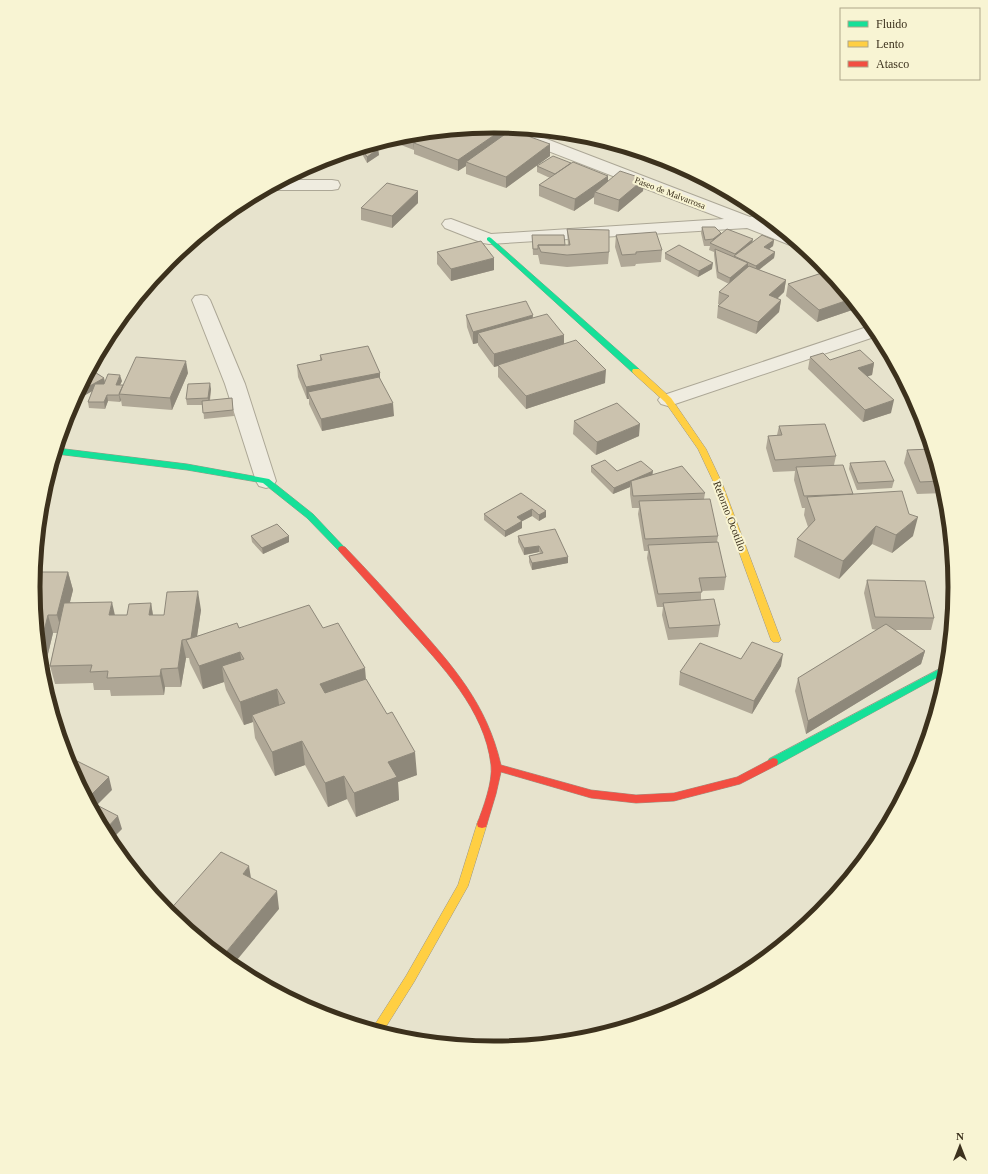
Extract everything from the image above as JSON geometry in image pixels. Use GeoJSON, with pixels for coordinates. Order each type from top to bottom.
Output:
{"type":"FeatureCollection","features":[{"type":"Feature","properties":{"kind":"street","name":"Paseo de Malvarrosa"},"geometry":{"type":"LineString","coordinates":[[518,134],[779,235]]}},
{"type":"Feature","properties":{"kind":"street"},"geometry":{"type":"LineString","coordinates":[[284,185],[332,185]]}},
{"type":"Feature","properties":{"kind":"street"},"geometry":{"type":"LineString","coordinates":[[748,223],[760,220]]}},
{"type":"Feature","properties":{"kind":"street","name":"Retorno Ocotillo"},"geometry":{"type":"LineString","coordinates":[[488,239],[748,223]]}},
{"type":"Feature","properties":{"kind":"street","name":"Retorno Ocotillo"},"geometry":{"type":"LineString","coordinates":[[451,224],[488,239],[668,400],[702,449],[718,483],[776,640]]}},
{"type":"Feature","properties":{"kind":"street"},"geometry":{"type":"LineString","coordinates":[[201,300],[235,384],[266,481]]}},
{"type":"Feature","properties":{"kind":"street"},"geometry":{"type":"LineString","coordinates":[[668,400],[869,332]]}},
{"type":"Feature","properties":{"kind":"street"},"geometry":{"type":"LineString","coordinates":[[61,452],[187,467],[266,481],[310,516],[351,558],[454,674],[486,726],[496,768],[490,800],[463,886],[410,979],[380,1027]]}},
{"type":"Feature","properties":{"kind":"street"},"geometry":{"type":"LineString","coordinates":[[496,768],[592,794],[636,799],[674,797],[740,780],[940,672]]}},
{"type":"Feature","properties":{"kind":"building"},"geometry":{"type":"Polygon","coordinates":[[[497,133],[458,160],[414,143],[419,140],[435,137],[497,133]]]}},
{"type":"Feature","properties":{"kind":"building"},"geometry":{"type":"Polygon","coordinates":[[[506,133],[522,134],[550,144],[506,177],[466,162],[506,133]]]}},
{"type":"Feature","properties":{"kind":"building"},"geometry":{"type":"Polygon","coordinates":[[[378,149],[367,157],[364,152],[378,149]]]}},
{"type":"Feature","properties":{"kind":"building"},"geometry":{"type":"Polygon","coordinates":[[[553,156],[571,163],[555,174],[537,166],[553,156]]]}},
{"type":"Feature","properties":{"kind":"building"},"geometry":{"type":"Polygon","coordinates":[[[573,162],[608,176],[575,199],[539,185],[573,162]]]}},
{"type":"Feature","properties":{"kind":"building"},"geometry":{"type":"Polygon","coordinates":[[[620,171],[644,179],[619,200],[595,192],[620,171]]]}},
{"type":"Feature","properties":{"kind":"building"},"geometry":{"type":"Polygon","coordinates":[[[387,183],[418,191],[392,216],[361,208],[387,183]]]}},
{"type":"Feature","properties":{"kind":"building"},"geometry":{"type":"Polygon","coordinates":[[[702,227],[715,227],[721,233],[713,239],[705,240],[702,227]]]}},
{"type":"Feature","properties":{"kind":"building"},"geometry":{"type":"Polygon","coordinates":[[[567,229],[609,230],[609,252],[567,255],[541,252],[538,245],[570,245],[567,229]]]}},
{"type":"Feature","properties":{"kind":"building"},"geometry":{"type":"Polygon","coordinates":[[[727,229],[753,239],[735,254],[710,243],[727,229]]]}},
{"type":"Feature","properties":{"kind":"building"},"geometry":{"type":"Polygon","coordinates":[[[656,232],[662,250],[636,252],[636,254],[622,255],[616,235],[656,232]]]}},
{"type":"Feature","properties":{"kind":"building"},"geometry":{"type":"Polygon","coordinates":[[[532,235],[564,235],[565,245],[538,245],[538,249],[533,249],[532,235]]]}},
{"type":"Feature","properties":{"kind":"building"},"geometry":{"type":"Polygon","coordinates":[[[762,235],[774,240],[764,247],[775,252],[756,266],[734,256],[762,235]]]}},
{"type":"Feature","properties":{"kind":"building"},"geometry":{"type":"Polygon","coordinates":[[[481,241],[494,258],[451,269],[437,252],[481,241]]]}},
{"type":"Feature","properties":{"kind":"building"},"geometry":{"type":"Polygon","coordinates":[[[679,245],[713,263],[699,271],[665,253],[679,245]]]}},
{"type":"Feature","properties":{"kind":"building"},"geometry":{"type":"Polygon","coordinates":[[[715,249],[748,263],[730,278],[718,272],[715,249]]]}},
{"type":"Feature","properties":{"kind":"building"},"geometry":{"type":"Polygon","coordinates":[[[749,266],[786,280],[769,295],[781,300],[758,322],[718,306],[729,296],[719,292],[749,266]]]}},
{"type":"Feature","properties":{"kind":"building"},"geometry":{"type":"Polygon","coordinates":[[[821,273],[846,301],[819,310],[788,284],[821,273]]]}},
{"type":"Feature","properties":{"kind":"building"},"geometry":{"type":"Polygon","coordinates":[[[526,301],[533,315],[473,332],[466,315],[526,301]]]}},
{"type":"Feature","properties":{"kind":"building"},"geometry":{"type":"Polygon","coordinates":[[[547,314],[564,335],[494,354],[478,333],[547,314]]]}},
{"type":"Feature","properties":{"kind":"building"},"geometry":{"type":"Polygon","coordinates":[[[576,340],[606,370],[526,396],[498,365],[576,340]]]}},
{"type":"Feature","properties":{"kind":"building"},"geometry":{"type":"Polygon","coordinates":[[[368,346],[380,373],[306,387],[297,365],[322,360],[320,355],[368,346]]]}},
{"type":"Feature","properties":{"kind":"building"},"geometry":{"type":"Polygon","coordinates":[[[860,350],[874,363],[858,368],[894,400],[865,410],[810,357],[823,353],[830,360],[860,350]]]}},
{"type":"Feature","properties":{"kind":"building"},"geometry":{"type":"Polygon","coordinates":[[[136,357],[186,361],[170,398],[119,394],[136,357]]]}},
{"type":"Feature","properties":{"kind":"building"},"geometry":{"type":"Polygon","coordinates":[[[95,372],[104,378],[86,388],[95,372]]]}},
{"type":"Feature","properties":{"kind":"building"},"geometry":{"type":"Polygon","coordinates":[[[108,374],[120,375],[116,385],[123,385],[119,395],[107,395],[104,402],[88,402],[95,384],[104,384],[108,374]]]}},
{"type":"Feature","properties":{"kind":"building"},"geometry":{"type":"Polygon","coordinates":[[[379,377],[393,403],[321,419],[308,392],[379,377]]]}},
{"type":"Feature","properties":{"kind":"building"},"geometry":{"type":"Polygon","coordinates":[[[210,383],[208,398],[186,399],[188,384],[210,383]]]}},
{"type":"Feature","properties":{"kind":"building"},"geometry":{"type":"Polygon","coordinates":[[[232,398],[233,410],[203,413],[202,401],[232,398]]]}},
{"type":"Feature","properties":{"kind":"building"},"geometry":{"type":"Polygon","coordinates":[[[617,403],[640,424],[597,442],[574,421],[617,403]]]}},
{"type":"Feature","properties":{"kind":"building"},"geometry":{"type":"Polygon","coordinates":[[[825,424],[836,456],[775,460],[768,436],[782,435],[779,426],[825,424]]]}},
{"type":"Feature","properties":{"kind":"building"},"geometry":{"type":"Polygon","coordinates":[[[927,449],[936,481],[920,482],[907,450],[927,449]]]}},
{"type":"Feature","properties":{"kind":"building"},"geometry":{"type":"Polygon","coordinates":[[[605,460],[617,471],[641,461],[653,471],[614,488],[591,466],[605,460]]]}},
{"type":"Feature","properties":{"kind":"building"},"geometry":{"type":"Polygon","coordinates":[[[885,461],[894,481],[858,483],[850,463],[885,461]]]}},
{"type":"Feature","properties":{"kind":"building"},"geometry":{"type":"Polygon","coordinates":[[[843,465],[853,494],[804,496],[796,467],[843,465]]]}},
{"type":"Feature","properties":{"kind":"building"},"geometry":{"type":"Polygon","coordinates":[[[682,466],[705,493],[633,496],[631,481],[682,466]]]}},
{"type":"Feature","properties":{"kind":"building"},"geometry":{"type":"Polygon","coordinates":[[[902,491],[909,514],[918,517],[896,535],[876,526],[843,561],[797,539],[815,520],[807,497],[902,491]]]}},
{"type":"Feature","properties":{"kind":"building"},"geometry":{"type":"Polygon","coordinates":[[[521,493],[546,511],[539,515],[532,509],[517,517],[522,521],[505,531],[484,514],[521,493]]]}},
{"type":"Feature","properties":{"kind":"building"},"geometry":{"type":"Polygon","coordinates":[[[710,499],[718,536],[645,539],[639,501],[710,499]]]}},
{"type":"Feature","properties":{"kind":"building"},"geometry":{"type":"Polygon","coordinates":[[[277,524],[289,536],[262,548],[251,536],[277,524]]]}},
{"type":"Feature","properties":{"kind":"building"},"geometry":{"type":"Polygon","coordinates":[[[555,529],[568,557],[532,563],[529,556],[543,553],[539,546],[524,548],[518,536],[555,529]]]}},
{"type":"Feature","properties":{"kind":"building"},"geometry":{"type":"Polygon","coordinates":[[[718,542],[726,577],[699,578],[702,592],[658,594],[648,545],[718,542]]]}},
{"type":"Feature","properties":{"kind":"building"},"geometry":{"type":"Polygon","coordinates":[[[40,572],[68,572],[57,615],[48,615],[43,635],[41,617],[40,572]]]}},
{"type":"Feature","properties":{"kind":"building"},"geometry":{"type":"Polygon","coordinates":[[[867,580],[925,581],[934,618],[875,617],[867,580]]]}},
{"type":"Feature","properties":{"kind":"building"},"geometry":{"type":"Polygon","coordinates":[[[198,591],[191,638],[182,640],[178,668],[161,669],[160,676],[107,678],[108,671],[90,672],[92,665],[50,666],[64,603],[112,602],[109,615],[127,615],[129,604],[151,603],[149,615],[164,615],[167,592],[198,591]]]}},
{"type":"Feature","properties":{"kind":"building"},"geometry":{"type":"Polygon","coordinates":[[[714,599],[720,625],[669,628],[663,603],[714,599]]]}},
{"type":"Feature","properties":{"kind":"building"},"geometry":{"type":"Polygon","coordinates":[[[309,605],[323,628],[338,623],[365,668],[320,684],[325,693],[366,679],[387,714],[392,712],[415,752],[388,762],[397,777],[354,793],[344,776],[325,783],[302,741],[272,752],[252,715],[285,703],[277,689],[240,702],[222,666],[244,659],[240,652],[199,666],[186,640],[237,623],[239,628],[309,605]]]}},
{"type":"Feature","properties":{"kind":"building"},"geometry":{"type":"Polygon","coordinates":[[[886,624],[925,651],[808,721],[798,678],[886,624]]]}},
{"type":"Feature","properties":{"kind":"building"},"geometry":{"type":"Polygon","coordinates":[[[752,642],[783,654],[754,701],[680,672],[700,643],[741,659],[752,642]]]}},
{"type":"Feature","properties":{"kind":"building"},"geometry":{"type":"Polygon","coordinates":[[[75,760],[109,777],[91,795],[75,760]]]}},
{"type":"Feature","properties":{"kind":"building"},"geometry":{"type":"Polygon","coordinates":[[[96,805],[118,816],[109,826],[96,805]]]}},
{"type":"Feature","properties":{"kind":"building"},"geometry":{"type":"Polygon","coordinates":[[[221,852],[249,866],[243,874],[277,891],[226,952],[172,907],[221,852]]]}},
{"type":"Feature","properties":{"kind":"traffic: fast"},"geometry":{"type":"LineString","coordinates":[[489,239],[636,371]]}},
{"type":"Feature","properties":{"kind":"traffic: fast"},"geometry":{"type":"LineString","coordinates":[[61,452],[187,467],[266,481],[310,516],[342,549]]}},
{"type":"Feature","properties":{"kind":"traffic: fast"},"geometry":{"type":"LineString","coordinates":[[773,762],[940,672]]}},
{"type":"Feature","properties":{"kind":"traffic: slow"},"geometry":{"type":"LineString","coordinates":[[636,371],[668,400],[702,449],[718,483],[776,640]]}},
{"type":"Feature","properties":{"kind":"traffic: slow"},"geometry":{"type":"LineString","coordinates":[[380,1027],[410,979],[463,886],[482,824]]}},
{"type":"Feature","properties":{"kind":"traffic: jam"},"geometry":{"type":"LineString","coordinates":[[342,549],[368,576],[450,671],[463,688],[484,725],[491,744],[496,771],[489,803],[482,824]]}},
{"type":"Feature","properties":{"kind":"traffic: jam"},"geometry":{"type":"LineString","coordinates":[[496,767],[591,794],[636,799],[674,797],[740,780],[773,762]]}}]}
